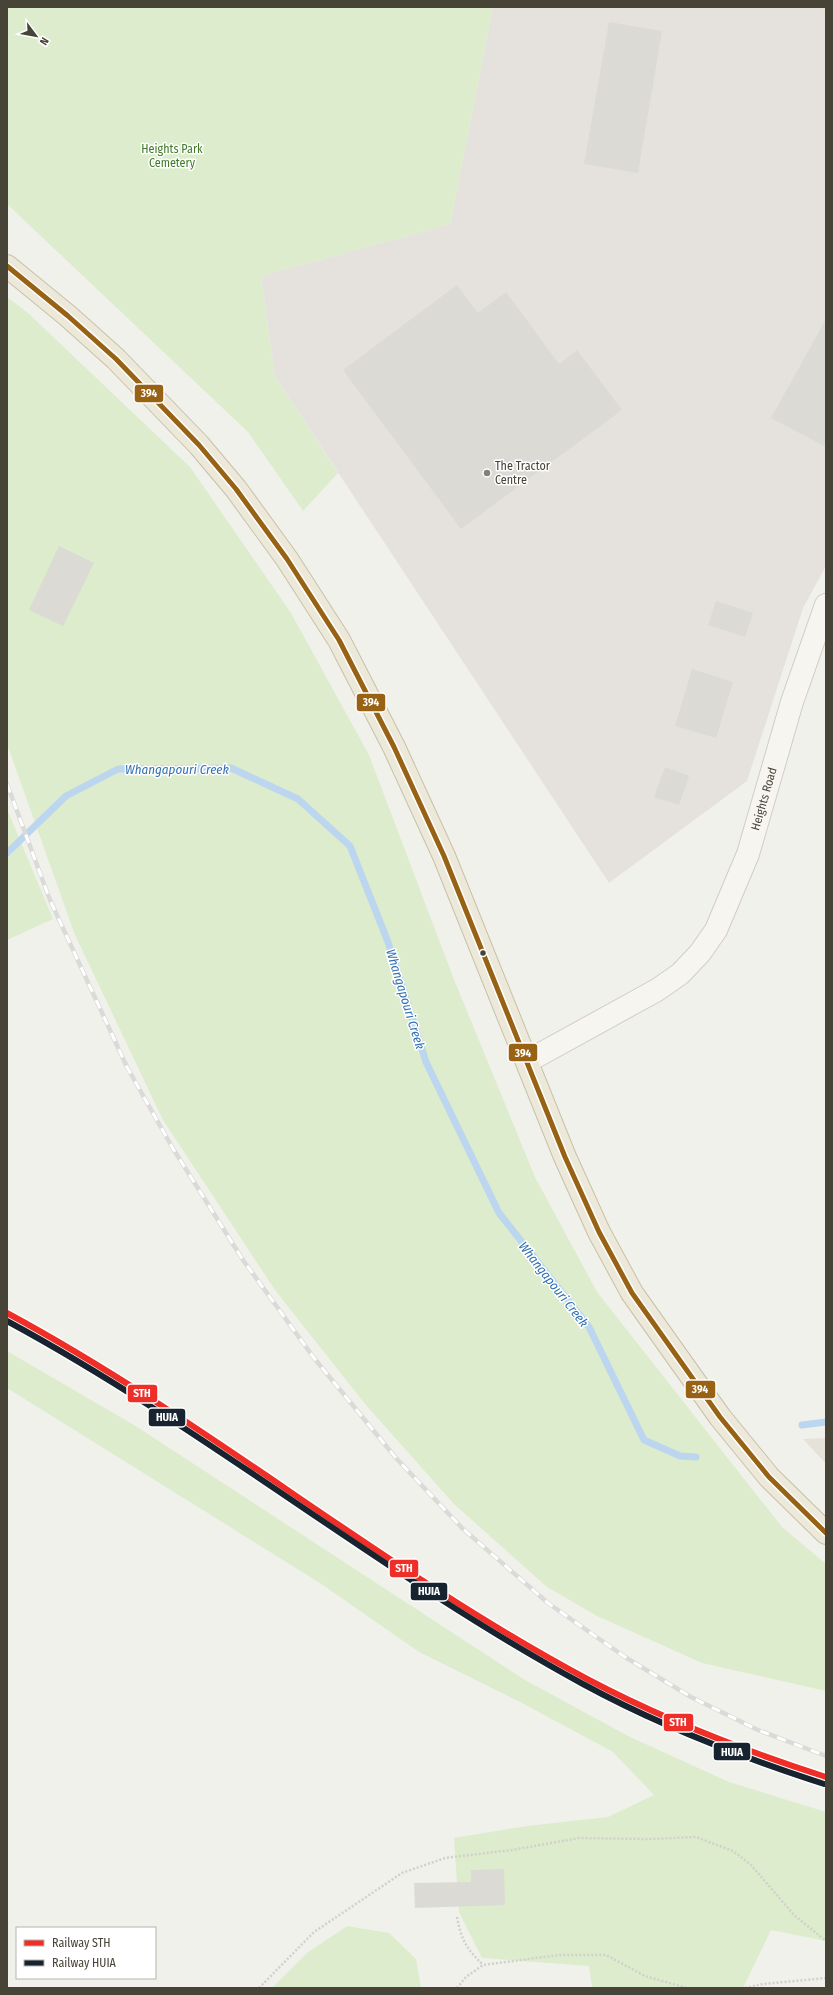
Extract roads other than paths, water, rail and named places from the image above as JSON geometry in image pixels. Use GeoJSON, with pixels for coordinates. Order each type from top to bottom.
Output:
{"type":"FeatureCollection","features":[{"type":"Feature","properties":{"kind":"highway"},"geometry":{"type":"LineString","coordinates":[[7,266],[116,358],[160,403],[199,445],[236,489],[287,559],[339,640],[394,747],[444,856],[577,1184],[599,1232],[632,1293],[720,1417],[769,1477],[826,1533]]}},
{"type":"Feature","properties":{"kind":"street","name":"Heights Road"},"geometry":{"type":"LineString","coordinates":[[528,1061],[657,990],[675,978],[700,953],[716,930],[748,854],[792,702],[826,605]]}},
{"type":"Feature","properties":{"kind":"waterway","name":"Whangapouri Creek"},"geometry":{"type":"LineString","coordinates":[[7,853],[66,796],[118,769],[231,768],[298,799],[350,846],[388,942],[426,1062],[499,1213],[589,1327],[644,1440],[680,1456],[696,1457]]}},
{"type":"Feature","properties":{"kind":"waterway","name":"Whangapouri Creek"},"geometry":{"type":"LineString","coordinates":[[802,1425],[826,1422]]}},
{"type":"Feature","properties":{"kind":"railway"},"geometry":{"type":"LineString","coordinates":[[7,784],[50,900],[127,1067],[172,1147],[243,1260],[314,1358],[396,1458],[462,1528],[548,1603],[625,1657],[691,1697],[758,1730],[826,1756]]}},
{"type":"Feature","properties":{"kind":"rail line","name":"STH"},"geometry":{"type":"LineString","coordinates":[[7,1313],[82,1356],[155,1401],[369,1545],[514,1638],[618,1695],[676,1721],[735,1745],[826,1777]]}},
{"type":"Feature","properties":{"kind":"rail line","name":"HUIA"},"geometry":{"type":"LineString","coordinates":[[7,1321],[81,1363],[153,1408],[437,1597],[509,1642],[583,1684],[641,1714],[701,1740],[824,1784]]}},
{"type":"Feature","properties":{"kind":"place","name":"The Tractor Centre"},"geometry":{"type":"Point","coordinates":[487,473]}},
{"type":"Feature","properties":{"kind":"park label","name":"Heights Park Cemetery"},"geometry":{"type":"Point","coordinates":[172,156]}}]}
